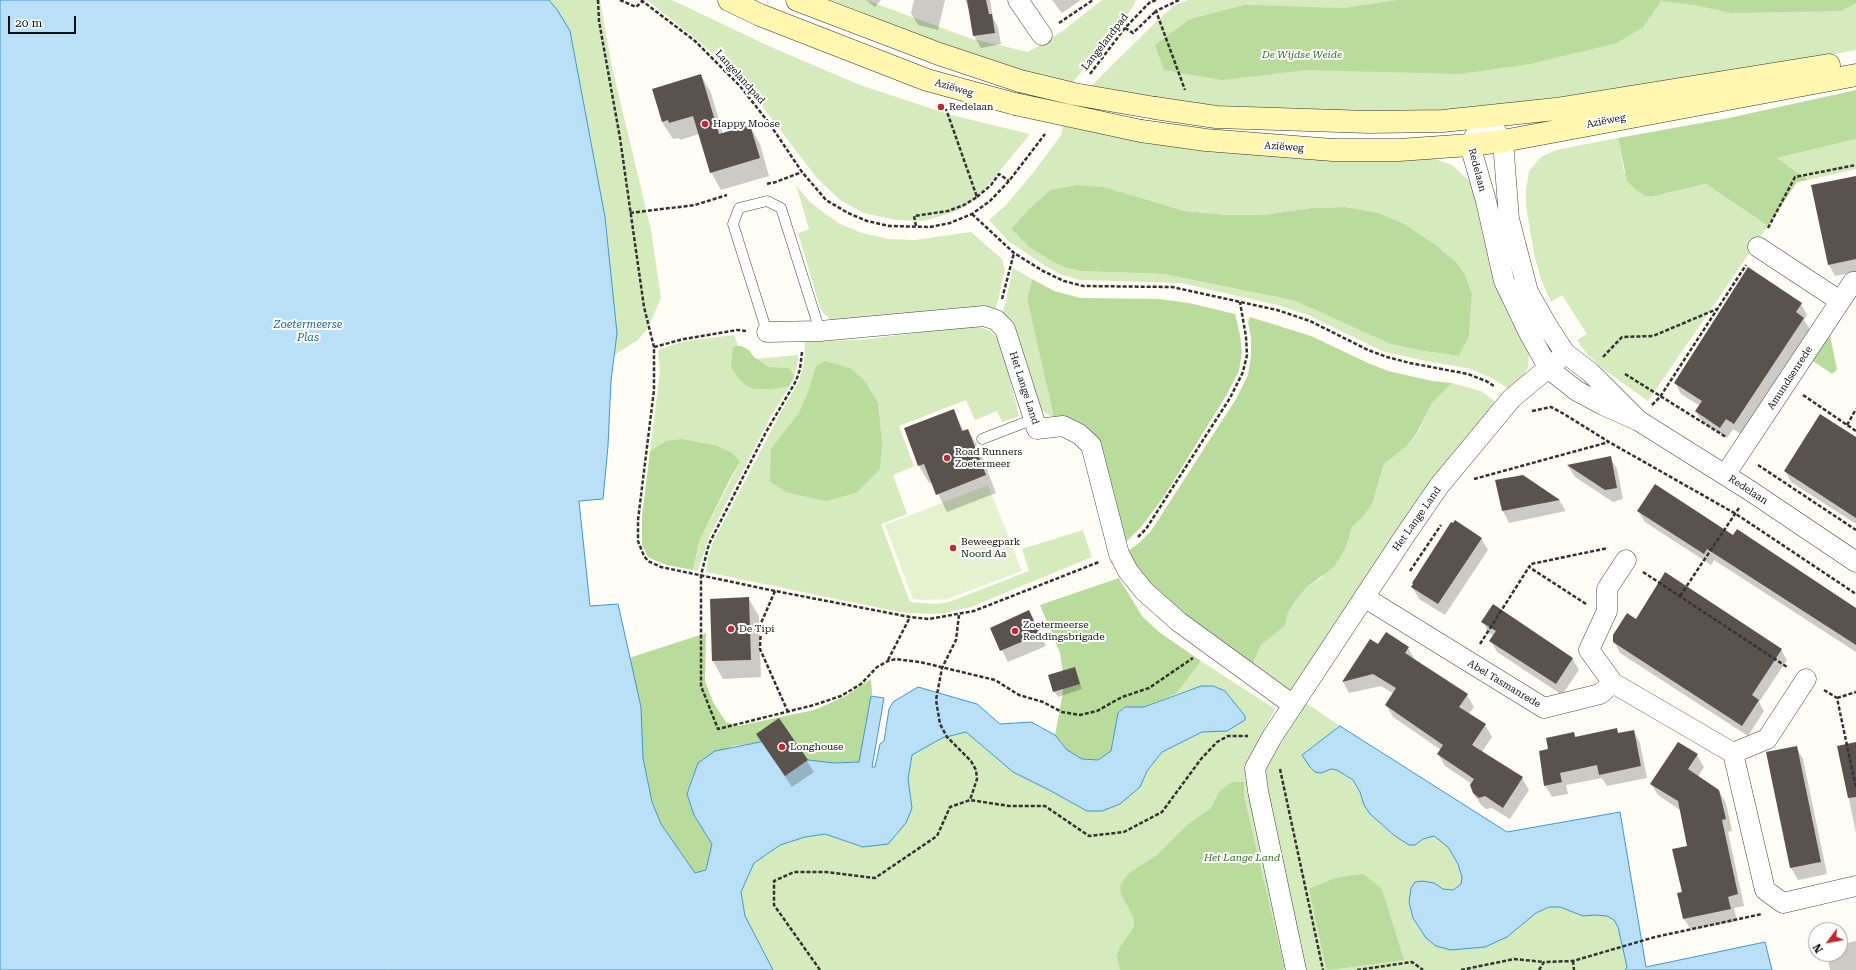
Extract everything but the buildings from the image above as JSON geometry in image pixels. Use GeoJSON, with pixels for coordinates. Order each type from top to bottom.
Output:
{"type":"FeatureCollection","features":[{"type":"Feature","properties":{"kind":"street","name":"Aziëweg"},"geometry":{"type":"LineString","coordinates":[[729,0],[774,20],[927,80],[1015,104],[1141,131],[1206,140],[1333,150],[1399,150],[1503,141],[1856,75]]}},
{"type":"Feature","properties":{"kind":"street","name":"Aziëweg"},"geometry":{"type":"LineString","coordinates":[[797,0],[939,54],[1020,81],[1074,94],[1216,117],[1369,122],[1443,121],[1556,109],[1856,61]]}},
{"type":"Feature","properties":{"kind":"street"},"geometry":{"type":"LineString","coordinates":[[1018,0],[1042,34]]}},
{"type":"Feature","properties":{"kind":"street"},"geometry":{"type":"LineString","coordinates":[[1485,117],[1503,141]]}},
{"type":"Feature","properties":{"kind":"street","name":"Redelaan"},"geometry":{"type":"LineString","coordinates":[[1485,117],[1470,144],[1486,201],[1504,281],[1529,333],[1549,369],[1577,391],[1603,405],[1639,421],[1725,475],[1856,562]]}},
{"type":"Feature","properties":{"kind":"street","name":"Redelaan"},"geometry":{"type":"LineString","coordinates":[[1503,141],[1509,219],[1528,292],[1565,353],[1590,372],[1639,421]]}},
{"type":"Feature","properties":{"kind":"street"},"geometry":{"type":"LineString","coordinates":[[1758,247],[1840,302]]}},
{"type":"Feature","properties":{"kind":"street","name":"Amundsenrede"},"geometry":{"type":"LineString","coordinates":[[1725,475],[1853,282],[1856,282]]}},
{"type":"Feature","properties":{"kind":"street"},"geometry":{"type":"LineString","coordinates":[[766,332],[812,332],[984,316],[996,320]]}},
{"type":"Feature","properties":{"kind":"street","name":"Het Lange Land"},"geometry":{"type":"LineString","coordinates":[[996,320],[1005,329],[1037,429],[1063,426],[1079,434],[1091,446],[1119,554],[1128,571],[1144,591],[1179,622],[1294,705]]}},
{"type":"Feature","properties":{"kind":"street","name":"Het Lange Land"},"geometry":{"type":"LineString","coordinates":[[1296,970],[1256,779],[1255,768],[1270,741],[1439,486],[1512,398],[1529,382],[1549,369],[1565,353]]}},
{"type":"Feature","properties":{"kind":"street"},"geometry":{"type":"LineString","coordinates":[[1626,560],[1608,590],[1607,611],[1589,650],[1613,683],[1733,753],[1765,890],[1783,903],[1856,886]]}},
{"type":"Feature","properties":{"kind":"street","name":"Abel Tasmanrede"},"geometry":{"type":"LineString","coordinates":[[1364,597],[1544,708],[1600,694],[1613,683]]}},
{"type":"Feature","properties":{"kind":"street"},"geometry":{"type":"LineString","coordinates":[[1733,753],[1767,738],[1806,679]]}},
{"type":"Feature","properties":{"kind":"lane"},"geometry":{"type":"LineString","coordinates":[[766,332],[732,224],[739,208],[767,200],[781,208],[812,332]]}},
{"type":"Feature","properties":{"kind":"lane"},"geometry":{"type":"LineString","coordinates":[[982,439],[1034,419]]}},
{"type":"Feature","properties":{"kind":"path"},"geometry":{"type":"LineString","coordinates":[[598,0],[599,21],[620,138],[644,307],[654,347],[654,390],[638,520],[639,546],[644,556],[661,568],[910,617],[929,619],[974,611],[1119,554],[1146,529],[1230,398],[1244,372],[1247,355],[1246,337],[1240,302]]}},
{"type":"Feature","properties":{"kind":"path"},"geometry":{"type":"LineString","coordinates":[[620,0],[636,7],[642,1]]}},
{"type":"Feature","properties":{"kind":"path"},"geometry":{"type":"LineString","coordinates":[[1042,34],[1093,0]]}},
{"type":"Feature","properties":{"kind":"path","name":"Langelandpad"},"geometry":{"type":"LineString","coordinates":[[1085,80],[1125,28],[1149,3],[1156,0]]}},
{"type":"Feature","properties":{"kind":"path"},"geometry":{"type":"LineString","coordinates":[[1125,28],[1133,33],[1156,11],[1179,0]]}},
{"type":"Feature","properties":{"kind":"path","name":"Langelandpad"},"geometry":{"type":"LineString","coordinates":[[642,1],[695,41],[740,86],[769,123],[802,172],[826,200],[848,213],[867,221],[889,226],[930,227],[950,223],[972,214],[990,201],[1009,181],[1045,134]]}},
{"type":"Feature","properties":{"kind":"path"},"geometry":{"type":"LineString","coordinates":[[1156,11],[1186,92]]}},
{"type":"Feature","properties":{"kind":"path"},"geometry":{"type":"LineString","coordinates":[[945,106],[977,197]]}},
{"type":"Feature","properties":{"kind":"path"},"geometry":{"type":"LineString","coordinates":[[1639,421],[1660,396],[1758,247],[1796,177],[1856,165]]}},
{"type":"Feature","properties":{"kind":"path"},"geometry":{"type":"LineString","coordinates":[[766,184],[802,172]]}},
{"type":"Feature","properties":{"kind":"path"},"geometry":{"type":"LineString","coordinates":[[916,226],[914,216],[948,211],[964,205],[977,197],[999,174],[1009,181]]}},
{"type":"Feature","properties":{"kind":"path"},"geometry":{"type":"LineString","coordinates":[[773,182],[781,208]]}},
{"type":"Feature","properties":{"kind":"path"},"geometry":{"type":"LineString","coordinates":[[630,213],[695,205],[730,194]]}},
{"type":"Feature","properties":{"kind":"path"},"geometry":{"type":"LineString","coordinates":[[972,214],[1014,253],[1043,271],[1064,281],[1083,286],[1172,287],[1277,310],[1310,321],[1368,350],[1387,357],[1468,374],[1486,381],[1512,398]]}},
{"type":"Feature","properties":{"kind":"path"},"geometry":{"type":"LineString","coordinates":[[996,320],[1014,253]]}},
{"type":"Feature","properties":{"kind":"path"},"geometry":{"type":"LineString","coordinates":[[1608,363],[1601,359],[1622,337],[1653,336],[1718,309]]}},
{"type":"Feature","properties":{"kind":"path"},"geometry":{"type":"LineString","coordinates":[[654,347],[684,339],[737,330],[766,332]]}},
{"type":"Feature","properties":{"kind":"path"},"geometry":{"type":"LineString","coordinates":[[812,332],[796,381],[766,432],[709,544],[701,575],[701,686],[718,729],[788,712],[841,696],[861,684],[877,667],[888,661],[896,659],[920,662],[995,680],[1019,695],[1043,702],[1062,712],[1080,715],[1097,711],[1122,697],[1149,688],[1212,646]]}},
{"type":"Feature","properties":{"kind":"path"},"geometry":{"type":"LineString","coordinates":[[1621,371],[1856,530]]}},
{"type":"Feature","properties":{"kind":"path"},"geometry":{"type":"LineString","coordinates":[[1786,384],[1856,431]]}},
{"type":"Feature","properties":{"kind":"path"},"geometry":{"type":"LineString","coordinates":[[1564,414],[1577,391]]}},
{"type":"Feature","properties":{"kind":"path"},"geometry":{"type":"LineString","coordinates":[[1527,413],[1551,407],[1564,414],[1609,442],[1736,514],[1856,594]]}},
{"type":"Feature","properties":{"kind":"path"},"geometry":{"type":"LineString","coordinates":[[1847,425],[1856,409]]}},
{"type":"Feature","properties":{"kind":"path"},"geometry":{"type":"LineString","coordinates":[[1476,474],[1471,480],[1609,442]]}},
{"type":"Feature","properties":{"kind":"path"},"geometry":{"type":"LineString","coordinates":[[1680,596],[1736,514],[1748,490]]}},
{"type":"Feature","properties":{"kind":"path"},"geometry":{"type":"LineString","coordinates":[[1406,576],[1445,519]]}},
{"type":"Feature","properties":{"kind":"path"},"geometry":{"type":"LineString","coordinates":[[1468,662],[1531,564],[1609,548],[1837,698],[1856,788]]}},
{"type":"Feature","properties":{"kind":"path"},"geometry":{"type":"LineString","coordinates":[[1529,567],[1605,616]]}},
{"type":"Feature","properties":{"kind":"path"},"geometry":{"type":"LineString","coordinates":[[775,591],[761,623],[760,649],[788,712]]}},
{"type":"Feature","properties":{"kind":"path"},"geometry":{"type":"LineString","coordinates":[[959,614],[956,640],[942,668],[936,700],[940,724],[947,737],[971,761],[976,770],[977,779],[970,800]]}},
{"type":"Feature","properties":{"kind":"path"},"geometry":{"type":"LineString","coordinates":[[888,661],[910,617]]}},
{"type":"Feature","properties":{"kind":"path"},"geometry":{"type":"LineString","coordinates":[[1837,698],[1856,692]]}},
{"type":"Feature","properties":{"kind":"path"},"geometry":{"type":"LineString","coordinates":[[820,970],[774,906],[774,881],[794,872],[826,872],[875,878],[937,836],[950,807],[970,800],[1009,806],[1045,806],[1089,836],[1124,832],[1162,812],[1201,759],[1217,742],[1228,736],[1240,735],[1270,741],[1286,794],[1323,970]]}},
{"type":"Feature","properties":{"kind":"path"},"geometry":{"type":"LineString","coordinates":[[1461,970],[1514,959],[1544,962],[1572,961],[1656,937],[1759,916],[1783,903]]}},
{"type":"Feature","properties":{"kind":"path"},"geometry":{"type":"LineString","coordinates":[[1572,961],[1574,970]]}},
{"type":"Feature","properties":{"kind":"path"},"geometry":{"type":"LineString","coordinates":[[1357,970],[1412,962],[1423,970]]}},
{"type":"Feature","properties":{"kind":"path"},"geometry":{"type":"LineString","coordinates":[[1539,970],[1544,962]]}},
{"type":"Feature","properties":{"kind":"green space"},"geometry":{"type":"Polygon","coordinates":[[[549,0],[600,0],[612,67],[651,230],[661,298],[648,328],[638,340],[614,355],[617,333],[605,217],[570,31],[549,0]]]}},
{"type":"Feature","properties":{"kind":"green space"},"geometry":{"type":"Polygon","coordinates":[[[647,0],[672,0],[771,47],[860,85],[951,115],[1030,134],[973,201],[957,211],[924,221],[896,220],[863,213],[840,200],[817,178],[754,96],[726,66],[696,39],[647,0]]]}},
{"type":"Feature","properties":{"kind":"green space"},"geometry":{"type":"Polygon","coordinates":[[[831,0],[866,0],[969,38],[1028,52],[1064,30],[1102,0],[1136,0],[1116,30],[1073,82],[1071,89],[970,55],[831,0]]]}},
{"type":"Feature","properties":{"kind":"green space","name":"De Wijdse Weide"},"geometry":{"type":"Polygon","coordinates":[[[1188,0],[1856,0],[1856,50],[1779,65],[1450,113],[1379,116],[1181,104],[1085,92],[1158,20],[1175,5],[1188,0]]]}},
{"type":"Feature","properties":{"kind":"green space"},"geometry":{"type":"Polygon","coordinates":[[[1398,0],[1856,0],[1856,3],[1841,11],[1731,13],[1695,5],[1661,1],[1643,27],[1617,43],[1530,64],[1459,74],[1307,70],[1222,80],[1164,70],[1155,45],[1190,19],[1245,5],[1344,8],[1398,0]]]}},
{"type":"Feature","properties":{"kind":"green space"},"geometry":{"type":"Polygon","coordinates":[[[1856,90],[1856,139],[1777,158],[1808,180],[1797,182],[1768,226],[1706,184],[1654,196],[1645,196],[1627,181],[1618,138],[1729,118],[1856,90]]]}},
{"type":"Feature","properties":{"kind":"green space"},"geometry":{"type":"Polygon","coordinates":[[[1063,126],[1099,133],[1435,159],[1452,165],[1468,180],[1473,188],[1492,272],[1511,320],[1529,354],[1528,368],[1524,375],[1509,389],[1493,379],[1471,369],[1382,351],[1308,315],[1277,305],[1181,283],[1080,280],[1062,275],[1047,267],[1008,241],[989,220],[1005,206],[1033,173],[1061,135],[1063,126]],[[1077,185],[1050,190],[1028,210],[1011,229],[1029,247],[1066,268],[1080,271],[1164,274],[1296,301],[1424,351],[1459,356],[1469,337],[1472,294],[1466,277],[1458,264],[1375,212],[1345,207],[1312,208],[1263,215],[1227,215],[1185,211],[1104,187],[1077,185]]]}},
{"type":"Feature","properties":{"kind":"green space"},"geometry":{"type":"Polygon","coordinates":[[[1618,138],[1624,172],[1654,196],[1706,184],[1768,226],[1648,401],[1606,371],[1587,354],[1577,340],[1587,334],[1562,295],[1551,302],[1541,279],[1534,254],[1526,206],[1526,190],[1529,171],[1541,157],[1556,150],[1618,138]]]}},
{"type":"Feature","properties":{"kind":"green space"},"geometry":{"type":"Polygon","coordinates":[[[1856,139],[1856,169],[1808,180],[1777,158],[1856,139]]]}},
{"type":"Feature","properties":{"kind":"green space"},"geometry":{"type":"Polygon","coordinates":[[[796,185],[809,201],[824,213],[840,224],[862,233],[889,239],[915,240],[971,232],[1002,259],[1005,270],[996,309],[989,307],[831,320],[820,308],[798,233],[809,229],[796,185]]]}},
{"type":"Feature","properties":{"kind":"green space"},"geometry":{"type":"Polygon","coordinates":[[[1077,185],[1104,187],[1185,211],[1227,215],[1262,215],[1312,208],[1345,207],[1375,212],[1402,223],[1433,243],[1458,264],[1466,277],[1472,294],[1469,337],[1459,356],[1424,351],[1391,344],[1296,301],[1164,274],[1080,271],[1066,268],[1029,247],[1011,229],[1028,210],[1050,190],[1077,185]]]}},
{"type":"Feature","properties":{"kind":"green space"},"geometry":{"type":"Polygon","coordinates":[[[1013,268],[1032,279],[1027,299],[1054,418],[1041,410],[1034,400],[1015,326],[1003,313],[1013,268]]]}},
{"type":"Feature","properties":{"kind":"green space"},"geometry":{"type":"Polygon","coordinates":[[[1032,279],[1054,291],[1080,298],[1159,299],[1189,303],[1235,314],[1242,352],[1239,371],[1227,394],[1165,495],[1142,526],[1127,541],[1125,541],[1101,451],[1054,418],[1027,299],[1032,279]]]}},
{"type":"Feature","properties":{"kind":"green space"},"geometry":{"type":"Polygon","coordinates":[[[1250,317],[1311,336],[1388,371],[1432,381],[1452,383],[1432,403],[1417,433],[1407,446],[1384,464],[1372,504],[1363,517],[1352,527],[1346,547],[1334,567],[1307,587],[1295,601],[1288,613],[1285,626],[1261,645],[1252,666],[1187,616],[1142,577],[1128,551],[1151,531],[1236,399],[1248,375],[1251,356],[1251,338],[1248,322],[1250,317]]]}},
{"type":"Feature","properties":{"kind":"green space"},"geometry":{"type":"Polygon","coordinates":[[[977,326],[990,331],[1001,342],[1019,416],[1002,422],[997,411],[975,420],[966,400],[899,426],[914,466],[893,475],[907,514],[881,524],[910,602],[936,604],[949,602],[1029,571],[1022,549],[1083,530],[1092,557],[971,607],[945,613],[929,614],[899,612],[706,572],[712,544],[782,410],[799,381],[804,362],[805,342],[868,339],[977,326]]]}},
{"type":"Feature","properties":{"kind":"green space"},"geometry":{"type":"Polygon","coordinates":[[[734,335],[744,360],[798,355],[798,360],[794,379],[770,418],[709,537],[698,571],[693,570],[699,542],[740,462],[666,441],[650,451],[660,371],[658,352],[660,349],[685,341],[734,335]]]}},
{"type":"Feature","properties":{"kind":"green space"},"geometry":{"type":"Polygon","coordinates":[[[1830,335],[1837,370],[1832,374],[1813,361],[1830,335]]]}},
{"type":"Feature","properties":{"kind":"green space"},"geometry":{"type":"Polygon","coordinates":[[[741,346],[749,350],[754,357],[768,367],[789,368],[794,376],[789,386],[772,389],[755,389],[747,386],[739,379],[731,367],[733,347],[741,346]]]}},
{"type":"Feature","properties":{"kind":"green space"},"geometry":{"type":"Polygon","coordinates":[[[825,361],[850,368],[864,380],[878,403],[882,443],[880,469],[856,493],[826,501],[785,492],[770,481],[771,449],[799,413],[808,392],[816,366],[825,361]]]}},
{"type":"Feature","properties":{"kind":"green space"},"geometry":{"type":"Polygon","coordinates":[[[1452,383],[1481,391],[1496,402],[1466,438],[1291,694],[1252,666],[1261,645],[1285,626],[1288,613],[1295,601],[1307,587],[1321,578],[1346,547],[1352,527],[1363,517],[1372,504],[1384,464],[1407,446],[1418,433],[1432,403],[1452,383]]]}},
{"type":"Feature","properties":{"kind":"green space"},"geometry":{"type":"Polygon","coordinates":[[[682,439],[717,446],[732,453],[740,462],[699,542],[693,570],[667,565],[654,560],[648,557],[642,545],[642,517],[650,451],[666,441],[682,439]]]}},
{"type":"Feature","properties":{"kind":"green space","name":"Beweegpark Noord Aa"},"geometry":{"type":"Polygon","coordinates":[[[988,485],[1022,571],[947,599],[913,599],[885,525],[988,485]]]}},
{"type":"Feature","properties":{"kind":"green space"},"geometry":{"type":"Polygon","coordinates":[[[1119,578],[1142,616],[1159,632],[1201,661],[1176,694],[1144,707],[1124,707],[1118,713],[1111,751],[1098,760],[1082,759],[1067,750],[1055,735],[1064,681],[1060,653],[1040,605],[1119,578]]]}},
{"type":"Feature","properties":{"kind":"green space"},"geometry":{"type":"Polygon","coordinates":[[[706,633],[705,681],[713,702],[726,722],[738,726],[814,710],[844,697],[871,679],[872,693],[859,762],[834,763],[808,760],[764,742],[733,746],[698,763],[687,794],[694,815],[712,844],[706,870],[695,873],[661,824],[652,802],[643,758],[641,707],[629,658],[706,633]]]}},
{"type":"Feature","properties":{"kind":"green space","name":"Het Lange Land"},"geometry":{"type":"Polygon","coordinates":[[[1201,661],[1275,709],[1261,736],[1280,745],[1306,703],[1340,726],[1302,755],[1321,773],[1331,769],[1337,770],[1353,781],[1360,792],[1364,805],[1415,845],[1423,839],[1434,836],[1448,847],[1458,864],[1462,877],[1461,884],[1453,890],[1443,889],[1434,883],[1409,902],[1413,918],[1426,938],[1451,950],[1485,947],[1507,937],[1536,913],[1549,907],[1560,907],[1583,916],[1607,916],[1614,920],[1618,927],[1627,967],[1625,970],[773,970],[745,916],[741,892],[754,863],[780,845],[805,837],[825,834],[863,847],[912,808],[908,779],[912,755],[942,738],[966,732],[1013,772],[1087,811],[1140,787],[1147,771],[1162,752],[1202,732],[1214,731],[1201,686],[1176,694],[1201,661]]]}},
{"type":"Feature","properties":{"kind":"green space"},"geometry":{"type":"Polygon","coordinates":[[[1232,782],[1244,782],[1244,796],[1284,967],[1283,970],[1120,970],[1117,955],[1120,947],[1134,927],[1134,919],[1121,894],[1120,885],[1129,873],[1157,855],[1186,826],[1211,808],[1219,792],[1232,782]]]}},
{"type":"Feature","properties":{"kind":"green space"},"geometry":{"type":"Polygon","coordinates":[[[1363,874],[1382,889],[1404,960],[1329,970],[1326,968],[1309,889],[1335,878],[1363,874]]]}},
{"type":"Feature","properties":{"kind":"water","name":"Zoetermeerse Plas"},"geometry":{"type":"Polygon","coordinates":[[[0,0],[549,0],[558,11],[570,31],[605,217],[617,333],[611,381],[608,446],[603,499],[579,501],[590,606],[618,604],[641,707],[643,758],[652,802],[661,824],[695,873],[706,870],[712,844],[694,815],[687,794],[698,763],[715,751],[765,741],[808,760],[834,763],[859,762],[871,696],[884,698],[872,767],[875,767],[880,744],[884,741],[889,709],[893,702],[918,687],[977,704],[1000,724],[1031,722],[1055,735],[1067,750],[1082,759],[1098,760],[1111,751],[1118,713],[1125,707],[1144,707],[1201,686],[1213,686],[1225,691],[1245,716],[1245,720],[1227,731],[1202,732],[1162,752],[1147,771],[1140,787],[1120,804],[1102,811],[1087,811],[1013,772],[966,732],[942,738],[912,755],[908,779],[912,808],[906,823],[888,844],[863,847],[825,834],[805,837],[780,845],[754,863],[741,892],[745,916],[773,970],[0,970],[0,0]]]}},
{"type":"Feature","properties":{"kind":"water"},"geometry":{"type":"Polygon","coordinates":[[[1340,726],[1507,832],[1620,812],[1646,967],[1765,942],[1772,970],[1625,970],[1627,967],[1618,927],[1614,920],[1607,916],[1583,916],[1560,907],[1549,907],[1536,913],[1507,937],[1485,947],[1451,950],[1436,946],[1426,938],[1413,918],[1409,902],[1411,888],[1415,882],[1422,881],[1434,883],[1443,889],[1453,890],[1461,884],[1462,877],[1458,864],[1448,847],[1434,836],[1423,839],[1415,845],[1409,845],[1395,836],[1370,814],[1364,805],[1360,792],[1353,780],[1337,770],[1331,769],[1321,773],[1315,772],[1310,767],[1302,755],[1340,726]]]}},
{"type":"Feature","properties":{"kind":"place","name":"Redelaan"},"geometry":{"type":"Point","coordinates":[941,107]}},
{"type":"Feature","properties":{"kind":"place","name":"Happy Moose"},"geometry":{"type":"Point","coordinates":[705,124]}},
{"type":"Feature","properties":{"kind":"place","name":"Road Runners Zoetermeer"},"geometry":{"type":"Point","coordinates":[947,458]}},
{"type":"Feature","properties":{"kind":"place","name":"Beweegpark Noord Aa"},"geometry":{"type":"Point","coordinates":[953,548]}},
{"type":"Feature","properties":{"kind":"place","name":"De Tipi"},"geometry":{"type":"Point","coordinates":[731,629]}},
{"type":"Feature","properties":{"kind":"place","name":"Zoetermeerse Reddingsbrigade"},"geometry":{"type":"Point","coordinates":[1015,631]}},
{"type":"Feature","properties":{"kind":"place","name":"Longhouse"},"geometry":{"type":"Point","coordinates":[782,747]}}]}
